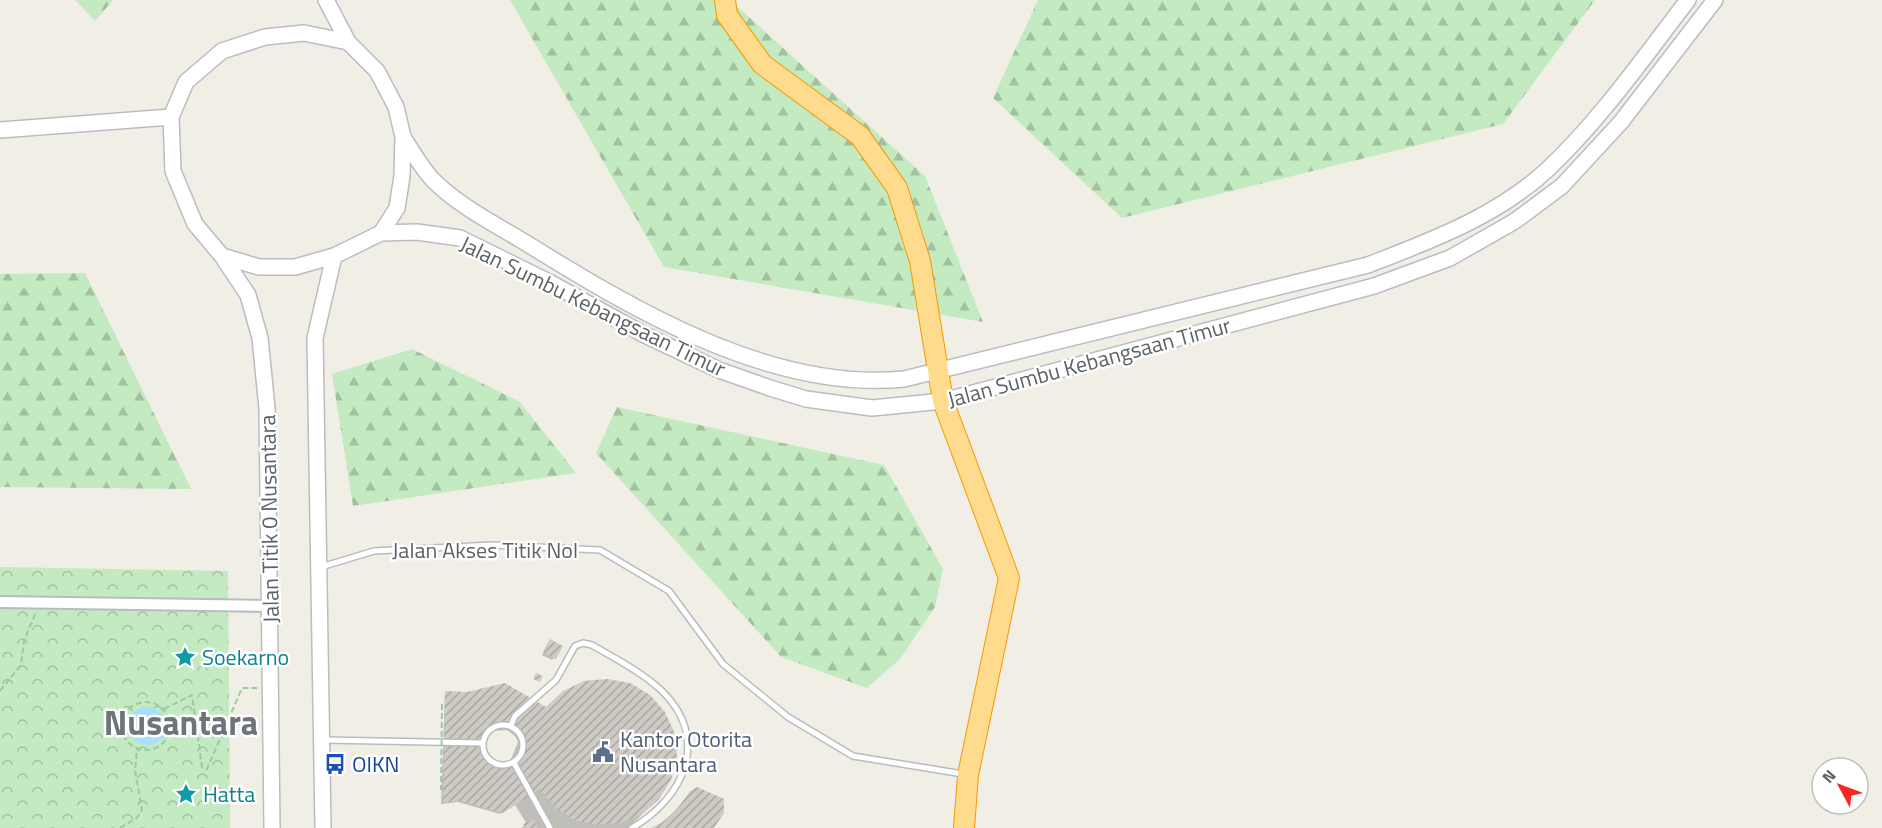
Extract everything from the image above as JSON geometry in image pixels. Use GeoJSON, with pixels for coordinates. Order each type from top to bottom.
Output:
{"type":"FeatureCollection","features":[{"type":"Feature","properties":{"kind":"highway"},"geometry":{"type":"LineString","coordinates":[[725,0],[727,15],[762,64],[860,136],[897,188],[920,261],[943,401],[1009,578],[968,775],[964,828]]}},
{"type":"Feature","properties":{"kind":"street","name":"Jalan Sumbu Kebangsaan Timur"},"geometry":{"type":"LineString","coordinates":[[326,0],[348,42],[377,71],[396,107],[404,138],[397,208],[381,233]]}},
{"type":"Feature","properties":{"kind":"street","name":"Jalan Sumbu Kebangsaan Timur"},"geometry":{"type":"LineString","coordinates":[[404,138],[432,179],[473,210],[655,316],[727,350],[772,364],[837,379],[874,382],[939,372],[1368,265],[1441,238],[1503,203],[1548,170],[1605,108],[1688,0]]}},
{"type":"Feature","properties":{"kind":"street","name":"Jalan Sumbu Kebangsaan Timur"},"geometry":{"type":"LineString","coordinates":[[222,256],[259,267],[286,267],[334,256],[381,233],[417,232],[460,238],[547,281],[645,336],[719,370],[770,388],[806,399],[872,408],[943,401],[1374,286],[1450,258],[1515,221],[1562,186],[1621,122],[1716,0]]}},
{"type":"Feature","properties":{"kind":"street"},"geometry":{"type":"LineString","coordinates":[[222,256],[195,224],[173,171],[171,117],[186,82],[222,51],[264,38],[304,33],[348,42]]}},
{"type":"Feature","properties":{"kind":"street"},"geometry":{"type":"LineString","coordinates":[[0,130],[171,117]]}},
{"type":"Feature","properties":{"kind":"street","name":"Jalan Titik 0 Nusantara"},"geometry":{"type":"LineString","coordinates":[[222,256],[248,295],[260,338],[267,408],[272,828]]}},
{"type":"Feature","properties":{"kind":"street"},"geometry":{"type":"LineString","coordinates":[[323,828],[324,740],[315,338],[334,256]]}},
{"type":"Feature","properties":{"kind":"street"},"geometry":{"type":"LineString","coordinates":[[0,602],[270,606]]}},
{"type":"Feature","properties":{"kind":"lane","name":"Jalan Akses Titik Nol"},"geometry":{"type":"LineString","coordinates":[[321,567],[374,550],[492,545],[600,550],[669,591],[723,664],[788,717],[853,756],[968,775]]}},
{"type":"Feature","properties":{"kind":"lane"},"geometry":{"type":"LineString","coordinates":[[511,725],[515,717],[556,680],[575,646],[583,643],[592,645],[650,680],[678,712],[686,732],[688,753],[682,779],[669,799],[647,819],[632,828]]}},
{"type":"Feature","properties":{"kind":"lane"},"geometry":{"type":"LineString","coordinates":[[501,724],[511,725],[520,732],[524,743],[522,754],[514,763],[503,766],[492,763],[484,754],[482,743],[485,734],[492,727],[501,724]]}},
{"type":"Feature","properties":{"kind":"lane"},"geometry":{"type":"LineString","coordinates":[[324,740],[482,743]]}},
{"type":"Feature","properties":{"kind":"lane"},"geometry":{"type":"LineString","coordinates":[[514,763],[550,828]]}},
{"type":"Feature","properties":{"kind":"path"},"geometry":{"type":"LineString","coordinates":[[0,691],[21,665],[24,640],[35,617],[36,602]]}},
{"type":"Feature","properties":{"kind":"path"},"geometry":{"type":"LineString","coordinates":[[164,709],[192,695],[202,767],[207,769],[242,688],[272,688]]}},
{"type":"Feature","properties":{"kind":"path"},"geometry":{"type":"LineString","coordinates":[[141,702],[154,702],[164,709],[171,720],[170,734],[162,744],[150,750],[137,749],[127,741],[122,730],[123,718],[130,707],[141,702]]}},
{"type":"Feature","properties":{"kind":"path"},"geometry":{"type":"LineString","coordinates":[[443,789],[442,705],[444,705]]}},
{"type":"Feature","properties":{"kind":"path"},"geometry":{"type":"LineString","coordinates":[[120,828],[137,818],[142,810],[135,771],[137,749]]}},
{"type":"Feature","properties":{"kind":"green space"},"geometry":{"type":"Polygon","coordinates":[[[75,0],[113,0],[95,21],[75,0]]]}},
{"type":"Feature","properties":{"kind":"green space"},"geometry":{"type":"Polygon","coordinates":[[[510,0],[730,0],[925,176],[983,322],[664,267],[510,0]]]}},
{"type":"Feature","properties":{"kind":"green space"},"geometry":{"type":"Polygon","coordinates":[[[1038,0],[1595,0],[1503,124],[1122,218],[993,98],[1038,0]]]}},
{"type":"Feature","properties":{"kind":"green space"},"geometry":{"type":"Polygon","coordinates":[[[85,273],[191,489],[0,487],[0,274],[85,273]]]}},
{"type":"Feature","properties":{"kind":"green space"},"geometry":{"type":"Polygon","coordinates":[[[412,349],[520,402],[576,473],[353,506],[332,374],[412,349]]]}},
{"type":"Feature","properties":{"kind":"green space"},"geometry":{"type":"Polygon","coordinates":[[[617,407],[884,465],[943,569],[935,607],[900,659],[867,688],[781,657],[596,453],[617,407]]]}},
{"type":"Feature","properties":{"kind":"green space"},"geometry":{"type":"Polygon","coordinates":[[[0,567],[228,571],[230,828],[0,828],[0,567]]]}},
{"type":"Feature","properties":{"kind":"water"},"geometry":{"type":"Polygon","coordinates":[[[147,707],[160,713],[166,726],[160,739],[147,745],[134,739],[128,726],[134,713],[147,707]]]}},
{"type":"Feature","properties":{"kind":"building"},"geometry":{"type":"Polygon","coordinates":[[[550,639],[563,646],[556,659],[543,652],[550,639]]]}},
{"type":"Feature","properties":{"kind":"building"},"geometry":{"type":"Polygon","coordinates":[[[536,673],[543,676],[540,682],[533,679],[536,673]]]}},
{"type":"Feature","properties":{"kind":"building","name":"Kantor Otorita Nusantara"},"geometry":{"type":"Polygon","coordinates":[[[607,679],[630,683],[650,695],[665,712],[675,734],[677,757],[671,780],[659,799],[641,815],[620,823],[597,825],[574,820],[555,807],[540,789],[503,813],[461,801],[443,802],[445,691],[467,692],[505,683],[546,707],[563,691],[584,681],[607,679]],[[501,727],[488,735],[485,744],[487,753],[494,760],[503,762],[512,760],[519,753],[521,743],[517,734],[510,728],[501,727]]]}},
{"type":"Feature","properties":{"kind":"building"},"geometry":{"type":"Polygon","coordinates":[[[697,787],[724,799],[724,813],[714,828],[651,828],[663,822],[678,808],[690,791],[697,787]]]}},
{"type":"Feature","properties":{"kind":"building"},"geometry":{"type":"Polygon","coordinates":[[[533,819],[538,828],[525,828],[523,824],[533,819]]]}},
{"type":"Feature","properties":{"kind":"place","name":"Soekarno"},"geometry":{"type":"Point","coordinates":[185,657]}},
{"type":"Feature","properties":{"kind":"place","name":"Kantor Otorita Nusantara"},"geometry":{"type":"Point","coordinates":[603,752]}},
{"type":"Feature","properties":{"kind":"place","name":"OIKN"},"geometry":{"type":"Point","coordinates":[335,764]}},
{"type":"Feature","properties":{"kind":"place","name":"Hatta"},"geometry":{"type":"Point","coordinates":[186,794]}},
{"type":"Feature","properties":{"kind":"district","name":"Nusantara"},"geometry":{"type":"Point","coordinates":[181,723]}}]}
